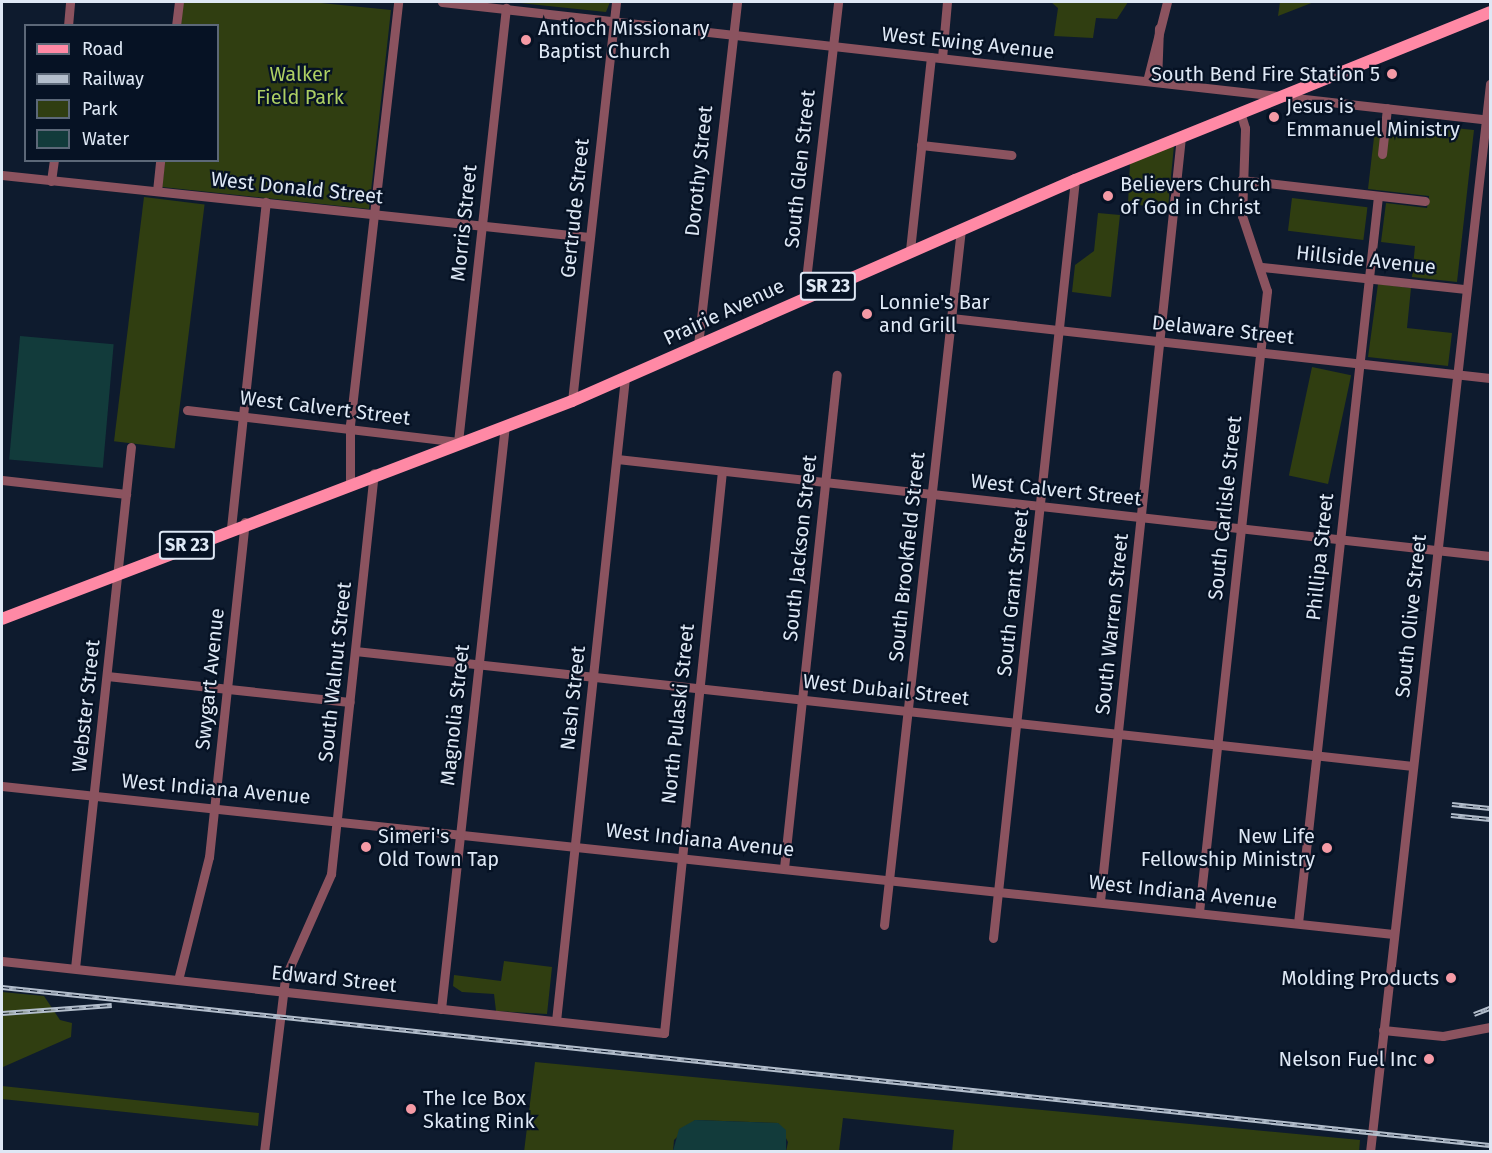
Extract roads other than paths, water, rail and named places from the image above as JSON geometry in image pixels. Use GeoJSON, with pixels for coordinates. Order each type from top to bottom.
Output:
{"type":"FeatureCollection","features":[{"type":"Feature","properties":{"kind":"main road","name":"Prairie Avenue"},"geometry":{"type":"LineString","coordinates":[[2,619],[245,522],[572,401],[910,250],[1074,180],[1491,12]]}},
{"type":"Feature","properties":{"kind":"street"},"geometry":{"type":"LineString","coordinates":[[68,24],[70,2]]}},
{"type":"Feature","properties":{"kind":"street"},"geometry":{"type":"LineString","coordinates":[[176,24],[178,2]]}},
{"type":"Feature","properties":{"kind":"street"},"geometry":{"type":"LineString","coordinates":[[350,482],[350,429],[398,2]]}},
{"type":"Feature","properties":{"kind":"street","name":"West Ewing Avenue"},"geometry":{"type":"LineString","coordinates":[[442,2],[1489,119]]}},
{"type":"Feature","properties":{"kind":"street","name":"Gertrude Street"},"geometry":{"type":"LineString","coordinates":[[572,401],[616,2]]}},
{"type":"Feature","properties":{"kind":"street","name":"Dorothy Street"},"geometry":{"type":"LineString","coordinates":[[698,345],[737,2]]}},
{"type":"Feature","properties":{"kind":"street","name":"South Glen Street"},"geometry":{"type":"LineString","coordinates":[[804,297],[838,2]]}},
{"type":"Feature","properties":{"kind":"street"},"geometry":{"type":"LineString","coordinates":[[942,58],[947,2]]}},
{"type":"Feature","properties":{"kind":"street"},"geometry":{"type":"LineString","coordinates":[[1152,82],[1159,26],[1167,2]]}},
{"type":"Feature","properties":{"kind":"street","name":"Morris Street"},"geometry":{"type":"LineString","coordinates":[[458,442],[506,8]]}},
{"type":"Feature","properties":{"kind":"street"},"geometry":{"type":"LineString","coordinates":[[910,250],[931,57]]}},
{"type":"Feature","properties":{"kind":"street","name":"South Olive Street"},"geometry":{"type":"LineString","coordinates":[[1370,1152],[1456,374],[1489,119],[1491,84]]}},
{"type":"Feature","properties":{"kind":"street"},"geometry":{"type":"LineString","coordinates":[[1382,154],[1387,108]]}},
{"type":"Feature","properties":{"kind":"street","name":"South Carlisle Street"},"geometry":{"type":"LineString","coordinates":[[1199,912],[1267,291],[1262,267],[1244,225],[1241,180],[1245,128],[1240,112]]}},
{"type":"Feature","properties":{"kind":"street","name":"South Warren Street"},"geometry":{"type":"LineString","coordinates":[[1100,902],[1161,340],[1180,137]]}},
{"type":"Feature","properties":{"kind":"street"},"geometry":{"type":"LineString","coordinates":[[921,144],[1011,155]]}},
{"type":"Feature","properties":{"kind":"street"},"geometry":{"type":"LineString","coordinates":[[51,181],[54,162]]}},
{"type":"Feature","properties":{"kind":"street"},"geometry":{"type":"LineString","coordinates":[[157,191],[160,162]]}},
{"type":"Feature","properties":{"kind":"street","name":"West Donald Street"},"geometry":{"type":"LineString","coordinates":[[2,175],[590,237]]}},
{"type":"Feature","properties":{"kind":"street","name":"South Grant Street"},"geometry":{"type":"LineString","coordinates":[[993,938],[1060,331],[1074,180]]}},
{"type":"Feature","properties":{"kind":"street"},"geometry":{"type":"LineString","coordinates":[[1241,180],[1425,201]]}},
{"type":"Feature","properties":{"kind":"street","name":"Phillipa Street"},"geometry":{"type":"LineString","coordinates":[[1298,923],[1378,196]]}},
{"type":"Feature","properties":{"kind":"street"},"geometry":{"type":"LineString","coordinates":[[231,528],[266,202]]}},
{"type":"Feature","properties":{"kind":"street","name":"South Brookfield Street"},"geometry":{"type":"LineString","coordinates":[[884,925],[961,229]]}},
{"type":"Feature","properties":{"kind":"street","name":"Hillside Avenue"},"geometry":{"type":"LineString","coordinates":[[1262,267],[1466,289]]}},
{"type":"Feature","properties":{"kind":"street","name":"Delaware Street"},"geometry":{"type":"LineString","coordinates":[[951,318],[1491,378]]}},
{"type":"Feature","properties":{"kind":"street","name":"South Jackson Street"},"geometry":{"type":"LineString","coordinates":[[784,867],[837,375]]}},
{"type":"Feature","properties":{"kind":"street","name":"Nash Street"},"geometry":{"type":"LineString","coordinates":[[556,1021],[625,378]]}},
{"type":"Feature","properties":{"kind":"street","name":"West Calvert Street"},"geometry":{"type":"LineString","coordinates":[[187,410],[458,442]]}},
{"type":"Feature","properties":{"kind":"street","name":"Magnolia Street"},"geometry":{"type":"LineString","coordinates":[[441,1009],[505,425]]}},
{"type":"Feature","properties":{"kind":"street","name":"Webster Street"},"geometry":{"type":"LineString","coordinates":[[75,968],[131,447]]}},
{"type":"Feature","properties":{"kind":"street","name":"West Calvert Street"},"geometry":{"type":"LineString","coordinates":[[617,459],[1491,556]]}},
{"type":"Feature","properties":{"kind":"street","name":"North Pulaski Street"},"geometry":{"type":"LineString","coordinates":[[664,1033],[722,471]]}},
{"type":"Feature","properties":{"kind":"street","name":"South Walnut Street"},"geometry":{"type":"LineString","coordinates":[[264,1152],[283,992],[295,953],[326,895],[337,818],[374,473]]}},
{"type":"Feature","properties":{"kind":"street"},"geometry":{"type":"LineString","coordinates":[[2,480],[126,494]]}},
{"type":"Feature","properties":{"kind":"street","name":"Swygart Avenue"},"geometry":{"type":"LineString","coordinates":[[178,980],[207,872],[245,522]]}},
{"type":"Feature","properties":{"kind":"street","name":"West Dubail Street"},"geometry":{"type":"LineString","coordinates":[[355,651],[1413,766]]}},
{"type":"Feature","properties":{"kind":"street"},"geometry":{"type":"LineString","coordinates":[[107,676],[350,702]]}},
{"type":"Feature","properties":{"kind":"street","name":"West Indiana Avenue"},"geometry":{"type":"LineString","coordinates":[[2,786],[337,818],[1393,934]]}},
{"type":"Feature","properties":{"kind":"street","name":"Edward Street"},"geometry":{"type":"LineString","coordinates":[[2,961],[664,1033]]}},
{"type":"Feature","properties":{"kind":"street"},"geometry":{"type":"LineString","coordinates":[[1383,1030],[1443,1036],[1491,1027]]}},
{"type":"Feature","properties":{"kind":"water"},"geometry":{"type":"Polygon","coordinates":[[[20,336],[114,344],[103,468],[9,460],[20,336]]]}},
{"type":"Feature","properties":{"kind":"water"},"geometry":{"type":"Polygon","coordinates":[[[695,1120],[778,1123],[786,1130],[786,1151],[673,1151],[679,1129],[695,1120]]]}},
{"type":"Feature","properties":{"kind":"railway"},"geometry":{"type":"LineString","coordinates":[[1452,804],[1490,808]]}},
{"type":"Feature","properties":{"kind":"railway"},"geometry":{"type":"LineString","coordinates":[[1451,815],[1490,819]]}},
{"type":"Feature","properties":{"kind":"railway"},"geometry":{"type":"LineString","coordinates":[[2,987],[1490,1145]]}},
{"type":"Feature","properties":{"kind":"railway"},"geometry":{"type":"LineString","coordinates":[[2,1013],[112,1005]]}},
{"type":"Feature","properties":{"kind":"railway"},"geometry":{"type":"LineString","coordinates":[[1474,1014],[1490,1008]]}},
{"type":"Feature","properties":{"kind":"place","name":"Antioch Missionary Baptist Church"},"geometry":{"type":"Point","coordinates":[526,40]}},
{"type":"Feature","properties":{"kind":"place","name":"South Bend Fire Station 5"},"geometry":{"type":"Point","coordinates":[1392,74]}},
{"type":"Feature","properties":{"kind":"place","name":"Jesus is Emmanuel Ministry"},"geometry":{"type":"Point","coordinates":[1274,117]}},
{"type":"Feature","properties":{"kind":"place","name":"Believers Church of God in Christ"},"geometry":{"type":"Point","coordinates":[1108,196]}},
{"type":"Feature","properties":{"kind":"place","name":"Lonnie's Bar and Grill"},"geometry":{"type":"Point","coordinates":[867,314]}},
{"type":"Feature","properties":{"kind":"place","name":"Simeri's Old Town Tap"},"geometry":{"type":"Point","coordinates":[366,847]}},
{"type":"Feature","properties":{"kind":"place","name":"New Life Fellowship Ministry"},"geometry":{"type":"Point","coordinates":[1327,848]}},
{"type":"Feature","properties":{"kind":"place","name":"Molding Products"},"geometry":{"type":"Point","coordinates":[1451,978]}},
{"type":"Feature","properties":{"kind":"place","name":"Nelson Fuel Inc"},"geometry":{"type":"Point","coordinates":[1429,1059]}},
{"type":"Feature","properties":{"kind":"place","name":"The Ice Box Skating Rink"},"geometry":{"type":"Point","coordinates":[411,1109]}},
{"type":"Feature","properties":{"kind":"park label","name":"Walker Field Park"},"geometry":{"type":"Point","coordinates":[300,86]}}]}
